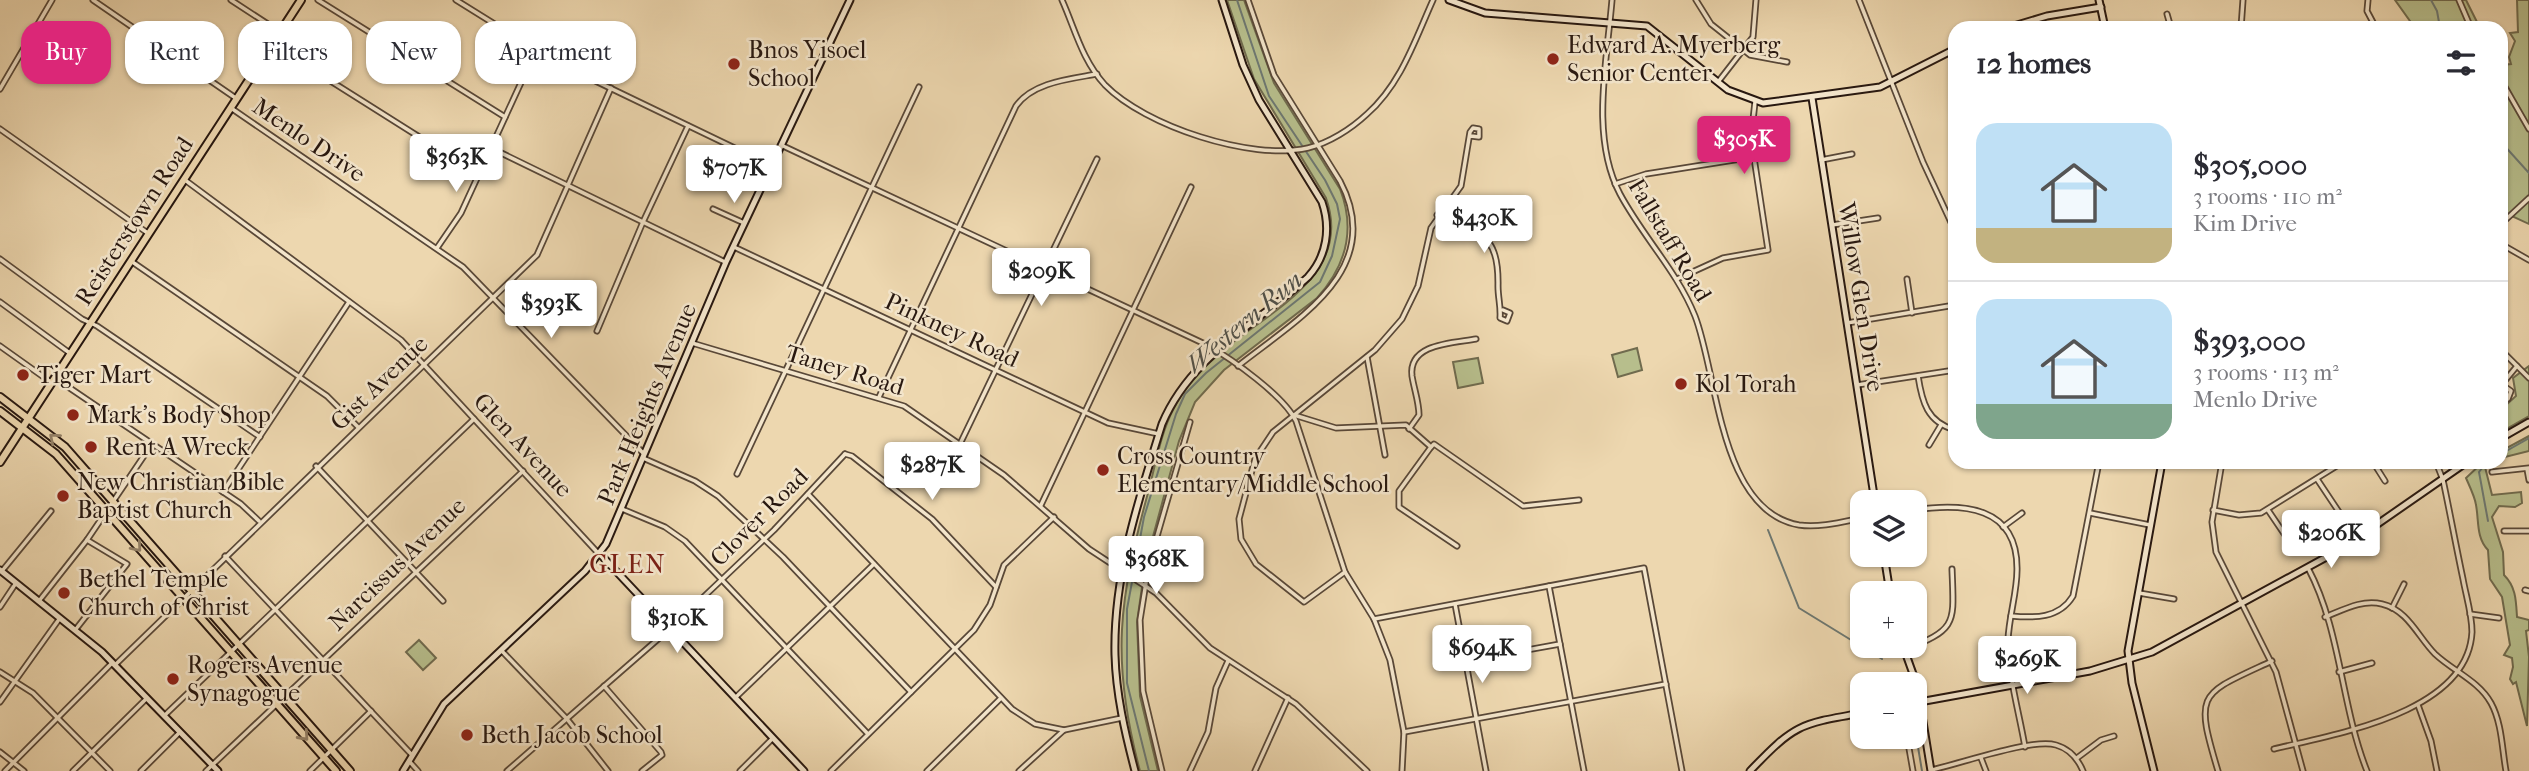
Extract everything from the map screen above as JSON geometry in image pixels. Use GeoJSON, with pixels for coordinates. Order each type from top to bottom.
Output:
{"type":"FeatureCollection","features":[{"type":"Feature","properties":{"kind":"main road","name":"Reisterstown Road"},"geometry":{"type":"LineString","coordinates":[[288,21],[301,0]]}},
{"type":"Feature","properties":{"kind":"main road","name":"Park Heights Avenue"},"geometry":{"type":"LineString","coordinates":[[403,771],[440,709],[600,554],[622,509],[726,262],[850,0]]}},
{"type":"Feature","properties":{"kind":"main road"},"geometry":{"type":"LineString","coordinates":[[1135,771],[1122,718],[1115,655],[1122,570],[1159,434],[1181,387],[1216,350],[1313,271],[1323,253],[1327,232],[1324,208],[1250,81],[1222,0]]}},
{"type":"Feature","properties":{"kind":"main road"},"geometry":{"type":"LineString","coordinates":[[1449,0],[1485,13],[1642,25],[1653,30],[1736,95],[1755,102],[1772,104],[1893,83],[1948,53]]}},
{"type":"Feature","properties":{"kind":"main road"},"geometry":{"type":"LineString","coordinates":[[2099,0],[2104,21]]}},
{"type":"Feature","properties":{"kind":"main road"},"geometry":{"type":"LineString","coordinates":[[2030,21],[2101,7]]}},
{"type":"Feature","properties":{"kind":"main road","name":"Reisterstown Road"},"geometry":{"type":"LineString","coordinates":[[0,463],[247,84]]}},
{"type":"Feature","properties":{"kind":"main road","name":"Willow Glen Drive"},"geometry":{"type":"LineString","coordinates":[[1812,98],[1873,490]]}},
{"type":"Feature","properties":{"kind":"main road"},"geometry":{"type":"LineString","coordinates":[[0,397],[59,441],[350,771]]}},
{"type":"Feature","properties":{"kind":"main road"},"geometry":{"type":"LineString","coordinates":[[0,411],[56,454],[276,705],[337,770]]}},
{"type":"Feature","properties":{"kind":"main road"},"geometry":{"type":"LineString","coordinates":[[2508,434],[2529,422]]}},
{"type":"Feature","properties":{"kind":"main road"},"geometry":{"type":"LineString","coordinates":[[2154,771],[2129,662],[2138,593],[2161,469]]}},
{"type":"Feature","properties":{"kind":"main road"},"geometry":{"type":"LineString","coordinates":[[1927,700],[2129,662],[2350,544],[2458,469]]}},
{"type":"Feature","properties":{"kind":"main road","name":"Glen Avenue"},"geometry":{"type":"LineString","coordinates":[[600,554],[804,771]]}},
{"type":"Feature","properties":{"kind":"main road"},"geometry":{"type":"LineString","coordinates":[[1,570],[76,629],[114,664],[218,771]]}},
{"type":"Feature","properties":{"kind":"main road"},"geometry":{"type":"LineString","coordinates":[[1750,771],[1793,729],[1811,722],[1850,715]]}},
{"type":"Feature","properties":{"kind":"main road"},"geometry":{"type":"LineString","coordinates":[[1927,749],[1931,771]]}},
{"type":"Feature","properties":{"kind":"street"},"geometry":{"type":"LineString","coordinates":[[0,89],[51,0]]}},
{"type":"Feature","properties":{"kind":"street","name":"Menlo Drive"},"geometry":{"type":"LineString","coordinates":[[93,0],[237,99]]}},
{"type":"Feature","properties":{"kind":"street"},"geometry":{"type":"LineString","coordinates":[[231,0],[264,21]]}},
{"type":"Feature","properties":{"kind":"street"},"geometry":{"type":"LineString","coordinates":[[318,0],[505,117]]}},
{"type":"Feature","properties":{"kind":"street"},"geometry":{"type":"LineString","coordinates":[[456,0],[490,21]]}},
{"type":"Feature","properties":{"kind":"street"},"geometry":{"type":"LineString","coordinates":[[1062,0],[1080,47],[1112,92],[1135,107],[1185,131],[1248,147],[1289,149],[1317,145],[1357,122],[1386,94],[1408,58],[1433,0]]}},
{"type":"Feature","properties":{"kind":"street"},"geometry":{"type":"LineString","coordinates":[[1238,366],[1322,299],[1345,266],[1352,234],[1350,206],[1340,181],[1274,75],[1248,0]]}},
{"type":"Feature","properties":{"kind":"street","name":"Fallstaff Road"},"geometry":{"type":"LineString","coordinates":[[1612,0],[1604,134],[1615,184],[1677,279],[1702,336],[1728,447],[1751,491],[1773,514],[1795,524],[1811,526],[1850,520]]}},
{"type":"Feature","properties":{"kind":"street"},"geometry":{"type":"LineString","coordinates":[[1696,0],[1711,24],[1744,51],[1758,58],[1787,62]]}},
{"type":"Feature","properties":{"kind":"street"},"geometry":{"type":"LineString","coordinates":[[1718,82],[1744,51],[1756,26],[1756,0]]}},
{"type":"Feature","properties":{"kind":"street"},"geometry":{"type":"LineString","coordinates":[[1859,0],[1923,162],[1948,216]]}},
{"type":"Feature","properties":{"kind":"street"},"geometry":{"type":"LineString","coordinates":[[2242,21],[2243,0]]}},
{"type":"Feature","properties":{"kind":"street"},"geometry":{"type":"LineString","coordinates":[[2368,0],[2367,11],[2372,21]]}},
{"type":"Feature","properties":{"kind":"street"},"geometry":{"type":"LineString","coordinates":[[2459,0],[2468,21]]}},
{"type":"Feature","properties":{"kind":"street"},"geometry":{"type":"LineString","coordinates":[[2167,14],[2169,21]]}},
{"type":"Feature","properties":{"kind":"street"},"geometry":{"type":"LineString","coordinates":[[879,397],[1021,99],[1047,85],[1097,74]]}},
{"type":"Feature","properties":{"kind":"street"},"geometry":{"type":"LineString","coordinates":[[335,84],[478,174]]}},
{"type":"Feature","properties":{"kind":"street"},"geometry":{"type":"LineString","coordinates":[[437,248],[461,213],[520,84]]}},
{"type":"Feature","properties":{"kind":"street"},"geometry":{"type":"LineString","coordinates":[[603,84],[772,166]]}},
{"type":"Feature","properties":{"kind":"street"},"geometry":{"type":"LineString","coordinates":[[737,474],[919,87]]}},
{"type":"Feature","properties":{"kind":"street","name":"Gist Avenue"},"geometry":{"type":"LineString","coordinates":[[5,771],[316,466],[537,255],[611,88]]}},
{"type":"Feature","properties":{"kind":"street"},"geometry":{"type":"LineString","coordinates":[[2508,92],[2529,129]]}},
{"type":"Feature","properties":{"kind":"street"},"geometry":{"type":"LineString","coordinates":[[1677,279],[1723,258],[1768,250],[1753,157],[1751,132],[1755,102]]}},
{"type":"Feature","properties":{"kind":"street","name":"Menlo Drive"},"geometry":{"type":"LineString","coordinates":[[231,108],[469,272],[644,456],[703,485],[764,540],[911,692]]}},
{"type":"Feature","properties":{"kind":"street"},"geometry":{"type":"LineString","coordinates":[[597,331],[643,222],[688,126]]}},
{"type":"Feature","properties":{"kind":"street"},"geometry":{"type":"LineString","coordinates":[[0,129],[149,234]]}},
{"type":"Feature","properties":{"kind":"street"},"geometry":{"type":"LineString","coordinates":[[1345,572],[1304,602],[1251,559],[1244,546],[1239,526],[1259,451],[1272,432],[1367,357],[1394,331],[1415,295],[1431,228],[1437,215],[1461,186],[1471,136]]}},
{"type":"Feature","properties":{"kind":"street"},"geometry":{"type":"LineString","coordinates":[[782,145],[1216,350],[1293,415],[1336,428],[1401,424],[1431,447]]}},
{"type":"Feature","properties":{"kind":"street"},"geometry":{"type":"LineString","coordinates":[[491,148],[726,262]]}},
{"type":"Feature","properties":{"kind":"street"},"geometry":{"type":"LineString","coordinates":[[1821,160],[1852,154]]}},
{"type":"Feature","properties":{"kind":"street"},"geometry":{"type":"LineString","coordinates":[[1615,184],[1639,175],[1753,157]]}},
{"type":"Feature","properties":{"kind":"street"},"geometry":{"type":"LineString","coordinates":[[960,444],[1097,159]]}},
{"type":"Feature","properties":{"kind":"street","name":"Glen Avenue"},"geometry":{"type":"LineString","coordinates":[[184,180],[401,340],[600,554]]}},
{"type":"Feature","properties":{"kind":"street"},"geometry":{"type":"LineString","coordinates":[[1041,505],[1191,187]]}},
{"type":"Feature","properties":{"kind":"street"},"geometry":{"type":"LineString","coordinates":[[2508,218],[2529,198]]}},
{"type":"Feature","properties":{"kind":"street"},"geometry":{"type":"LineString","coordinates":[[713,209],[744,223]]}},
{"type":"Feature","properties":{"kind":"street"},"geometry":{"type":"LineString","coordinates":[[1437,215],[1485,239],[1494,248],[1500,265],[1499,295],[1503,310]]}},
{"type":"Feature","properties":{"kind":"street"},"geometry":{"type":"LineString","coordinates":[[1832,225],[1878,218]]}},
{"type":"Feature","properties":{"kind":"street","name":"Pinkney Road"},"geometry":{"type":"LineString","coordinates":[[734,247],[1108,423],[1159,434]]}},
{"type":"Feature","properties":{"kind":"street"},"geometry":{"type":"LineString","coordinates":[[2508,248],[2529,260]]}},
{"type":"Feature","properties":{"kind":"street"},"geometry":{"type":"LineString","coordinates":[[0,259],[260,437]]}},
{"type":"Feature","properties":{"kind":"street"},"geometry":{"type":"LineString","coordinates":[[131,261],[331,399],[358,427]]}},
{"type":"Feature","properties":{"kind":"street"},"geometry":{"type":"LineString","coordinates":[[1907,279],[1912,313]]}},
{"type":"Feature","properties":{"kind":"street"},"geometry":{"type":"LineString","coordinates":[[0,302],[71,354]]}},
{"type":"Feature","properties":{"kind":"street"},"geometry":{"type":"LineString","coordinates":[[223,492],[349,302]]}},
{"type":"Feature","properties":{"kind":"street"},"geometry":{"type":"LineString","coordinates":[[1847,323],[1948,306]]}},
{"type":"Feature","properties":{"kind":"street"},"geometry":{"type":"LineString","coordinates":[[1409,429],[1419,415],[1412,376],[1418,356],[1434,346],[1476,339]]}},
{"type":"Feature","properties":{"kind":"street","name":"Taney Road"},"geometry":{"type":"LineString","coordinates":[[692,343],[904,405],[1041,505],[1089,549],[1145,584],[1169,603],[1202,640],[1228,661],[1288,698],[1367,771]]}},
{"type":"Feature","properties":{"kind":"street"},"geometry":{"type":"LineString","coordinates":[[0,346],[241,504],[260,522]]}},
{"type":"Feature","properties":{"kind":"street"},"geometry":{"type":"LineString","coordinates":[[1367,357],[1385,455]]}},
{"type":"Feature","properties":{"kind":"street"},"geometry":{"type":"LineString","coordinates":[[2508,357],[2529,378]]}},
{"type":"Feature","properties":{"kind":"street"},"geometry":{"type":"LineString","coordinates":[[2508,377],[2517,366]]}},
{"type":"Feature","properties":{"kind":"street"},"geometry":{"type":"LineString","coordinates":[[1857,385],[1948,371]]}},
{"type":"Feature","properties":{"kind":"street"},"geometry":{"type":"LineString","coordinates":[[1917,376],[1924,406],[1941,425],[1948,428]]}},
{"type":"Feature","properties":{"kind":"street"},"geometry":{"type":"LineString","coordinates":[[1293,415],[1345,572],[1374,619],[1397,684],[1404,732],[1402,771]]}},
{"type":"Feature","properties":{"kind":"street"},"geometry":{"type":"LineString","coordinates":[[164,716],[237,643],[474,419]]}},
{"type":"Feature","properties":{"kind":"street"},"geometry":{"type":"LineString","coordinates":[[1162,771],[1146,708],[1141,666],[1140,620],[1145,584],[1190,422]]}},
{"type":"Feature","properties":{"kind":"street"},"geometry":{"type":"LineString","coordinates":[[1929,445],[1941,425]]}},
{"type":"Feature","properties":{"kind":"street"},"geometry":{"type":"LineString","coordinates":[[39,601],[87,540],[152,444]]}},
{"type":"Feature","properties":{"kind":"street"},"geometry":{"type":"LineString","coordinates":[[1457,546],[1399,507],[1399,491],[1434,444],[1527,507],[1579,500]]}},
{"type":"Feature","properties":{"kind":"street","name":"Clover Road"},"geometry":{"type":"LineString","coordinates":[[507,771],[764,540],[808,495],[844,452],[925,512],[996,587]]}},
{"type":"Feature","properties":{"kind":"street"},"geometry":{"type":"LineString","coordinates":[[316,466],[443,601]]}},
{"type":"Feature","properties":{"kind":"street"},"geometry":{"type":"LineString","coordinates":[[2492,472],[2528,468],[2529,480]]}},
{"type":"Feature","properties":{"kind":"street"},"geometry":{"type":"LineString","coordinates":[[2011,616],[2048,615],[2069,602],[2075,589],[2098,469]]}},
{"type":"Feature","properties":{"kind":"street"},"geometry":{"type":"LineString","coordinates":[[2221,469],[2213,510],[2216,552],[2272,661],[2303,771]]}},
{"type":"Feature","properties":{"kind":"street"},"geometry":{"type":"LineString","coordinates":[[2213,510],[2247,515],[2268,510],[2332,469]]}},
{"type":"Feature","properties":{"kind":"street"},"geometry":{"type":"LineString","coordinates":[[2377,469],[2385,481]]}},
{"type":"Feature","properties":{"kind":"street"},"geometry":{"type":"LineString","coordinates":[[2274,749],[2353,729],[2418,705],[2438,692],[2458,672],[2469,650],[2470,614],[2439,469]]}},
{"type":"Feature","properties":{"kind":"street","name":"Narcissus Avenue"},"geometry":{"type":"LineString","coordinates":[[206,771],[523,471]]}},
{"type":"Feature","properties":{"kind":"street"},"geometry":{"type":"LineString","coordinates":[[2317,479],[2339,512]]}},
{"type":"Feature","properties":{"kind":"street"},"geometry":{"type":"LineString","coordinates":[[808,495],[1001,698],[1028,720],[1064,730],[1122,718]]}},
{"type":"Feature","properties":{"kind":"street"},"geometry":{"type":"LineString","coordinates":[[1927,508],[1969,506],[1987,514],[2003,527],[2012,543],[2017,566],[2009,652],[2025,747]]}},
{"type":"Feature","properties":{"kind":"street"},"geometry":{"type":"LineString","coordinates":[[622,509],[672,531],[868,735]]}},
{"type":"Feature","properties":{"kind":"street"},"geometry":{"type":"LineString","coordinates":[[2268,510],[2289,541]]}},
{"type":"Feature","properties":{"kind":"street"},"geometry":{"type":"LineString","coordinates":[[1,570],[51,511]]}},
{"type":"Feature","properties":{"kind":"street"},"geometry":{"type":"LineString","coordinates":[[2003,527],[2022,513]]}},
{"type":"Feature","properties":{"kind":"street"},"geometry":{"type":"LineString","coordinates":[[2089,513],[2150,525]]}},
{"type":"Feature","properties":{"kind":"street"},"geometry":{"type":"LineString","coordinates":[[831,771],[981,622],[1007,561],[1054,517]]}},
{"type":"Feature","properties":{"kind":"street"},"geometry":{"type":"LineString","coordinates":[[2504,531],[2529,531]]}},
{"type":"Feature","properties":{"kind":"street"},"geometry":{"type":"LineString","coordinates":[[76,629],[127,564],[87,540]]}},
{"type":"Feature","properties":{"kind":"street"},"geometry":{"type":"LineString","coordinates":[[225,556],[412,755]]}},
{"type":"Feature","properties":{"kind":"street"},"geometry":{"type":"LineString","coordinates":[[735,698],[874,564]]}},
{"type":"Feature","properties":{"kind":"street"},"geometry":{"type":"LineString","coordinates":[[1374,619],[1644,568],[1682,771]]}},
{"type":"Feature","properties":{"kind":"street"},"geometry":{"type":"LineString","coordinates":[[2308,568],[2325,617],[2353,729],[2367,771]]}},
{"type":"Feature","properties":{"kind":"street"},"geometry":{"type":"LineString","coordinates":[[1927,640],[1937,636],[1950,623],[1954,611],[1952,569]]}},
{"type":"Feature","properties":{"kind":"street"},"geometry":{"type":"LineString","coordinates":[[0,607],[16,583]]}},
{"type":"Feature","properties":{"kind":"street"},"geometry":{"type":"LineString","coordinates":[[2392,608],[2404,584]]}},
{"type":"Feature","properties":{"kind":"street"},"geometry":{"type":"LineString","coordinates":[[1549,586],[1584,771]]}},
{"type":"Feature","properties":{"kind":"street"},"geometry":{"type":"LineString","coordinates":[[2138,593],[2174,599]]}},
{"type":"Feature","properties":{"kind":"street"},"geometry":{"type":"LineString","coordinates":[[1455,603],[1486,771]]}},
{"type":"Feature","properties":{"kind":"street"},"geometry":{"type":"LineString","coordinates":[[2325,617],[2365,603],[2392,608],[2405,618],[2437,656],[2479,688],[2494,709],[2506,771]]}},
{"type":"Feature","properties":{"kind":"street"},"geometry":{"type":"LineString","coordinates":[[2470,614],[2499,618]]}},
{"type":"Feature","properties":{"kind":"street"},"geometry":{"type":"LineString","coordinates":[[0,702],[60,617]]}},
{"type":"Feature","properties":{"kind":"street"},"geometry":{"type":"LineString","coordinates":[[1465,661],[1560,643]]}},
{"type":"Feature","properties":{"kind":"street"},"geometry":{"type":"LineString","coordinates":[[501,650],[567,719],[608,771]]}},
{"type":"Feature","properties":{"kind":"street"},"geometry":{"type":"LineString","coordinates":[[1190,771],[1208,732],[1216,688],[1228,661]]}},
{"type":"Feature","properties":{"kind":"street"},"geometry":{"type":"LineString","coordinates":[[2218,771],[2204,726],[2205,703],[2212,691],[2222,684],[2272,661]]}},
{"type":"Feature","properties":{"kind":"street"},"geometry":{"type":"LineString","coordinates":[[2339,672],[2372,663]]}},
{"type":"Feature","properties":{"kind":"street"},"geometry":{"type":"LineString","coordinates":[[0,672],[15,680],[110,771]]}},
{"type":"Feature","properties":{"kind":"street"},"geometry":{"type":"LineString","coordinates":[[1404,732],[1666,684]]}},
{"type":"Feature","properties":{"kind":"street"},"geometry":{"type":"LineString","coordinates":[[604,686],[660,749],[662,755],[642,771]]}},
{"type":"Feature","properties":{"kind":"street"},"geometry":{"type":"LineString","coordinates":[[73,771],[147,698]]}},
{"type":"Feature","properties":{"kind":"street"},"geometry":{"type":"LineString","coordinates":[[927,771],[1001,698]]}},
{"type":"Feature","properties":{"kind":"street"},"geometry":{"type":"LineString","coordinates":[[1255,771],[1288,698]]}},
{"type":"Feature","properties":{"kind":"street"},"geometry":{"type":"LineString","coordinates":[[2418,705],[2437,771]]}},
{"type":"Feature","properties":{"kind":"street"},"geometry":{"type":"LineString","coordinates":[[310,771],[371,711]]}},
{"type":"Feature","properties":{"kind":"street"},"geometry":{"type":"LineString","coordinates":[[1019,771],[1064,730]]}},
{"type":"Feature","properties":{"kind":"street"},"geometry":{"type":"LineString","coordinates":[[141,771],[180,732]]}},
{"type":"Feature","properties":{"kind":"street"},"geometry":{"type":"LineString","coordinates":[[2077,758],[2096,743],[2114,736]]}},
{"type":"Feature","properties":{"kind":"street"},"geometry":{"type":"LineString","coordinates":[[740,771],[773,738]]}},
{"type":"Feature","properties":{"kind":"street"},"geometry":{"type":"LineString","coordinates":[[1931,771],[2025,747],[2056,745],[2077,758],[2083,771]]}},
{"type":"Feature","properties":{"kind":"street"},"geometry":{"type":"LineString","coordinates":[[1910,749],[1913,771]]}},
{"type":"Feature","properties":{"kind":"street"},"geometry":{"type":"LineString","coordinates":[[0,752],[24,771]]}},
{"type":"Feature","properties":{"kind":"street"},"geometry":{"type":"LineString","coordinates":[[1981,758],[1986,771]]}},
{"type":"Feature","properties":{"kind":"street"},"geometry":{"type":"LineString","coordinates":[[409,761],[418,771]]}},
{"type":"Feature","properties":{"kind":"green space"},"geometry":{"type":"Polygon","coordinates":[[[1227,0],[1244,0],[1274,83],[1340,189],[1345,204],[1347,233],[1341,260],[1327,286],[1317,298],[1224,370],[1195,402],[1179,441],[1145,566],[1137,622],[1140,696],[1158,771],[1140,771],[1125,695],[1122,629],[1131,564],[1169,417],[1192,380],[1205,365],[1272,314],[1314,275],[1326,253],[1331,227],[1326,198],[1254,79],[1227,0]]]}},
{"type":"Feature","properties":{"kind":"green space"},"geometry":{"type":"Polygon","coordinates":[[[2395,0],[2466,0],[2476,21],[2410,21],[2395,0]]]}},
{"type":"Feature","properties":{"kind":"green space"},"geometry":{"type":"Polygon","coordinates":[[[2517,0],[2529,0],[2529,224],[2508,214],[2508,64],[2511,64],[2509,57],[2515,41],[2510,33],[2518,32],[2517,0]]]}},
{"type":"Feature","properties":{"kind":"green space"},"geometry":{"type":"Polygon","coordinates":[[[1637,348],[1642,370],[1618,377],[1612,355],[1637,348]]]}},
{"type":"Feature","properties":{"kind":"green space"},"geometry":{"type":"Polygon","coordinates":[[[1478,358],[1483,383],[1458,388],[1453,362],[1478,358]]]}},
{"type":"Feature","properties":{"kind":"green space"},"geometry":{"type":"Polygon","coordinates":[[[2529,366],[2529,416],[2508,428],[2508,403],[2516,396],[2513,378],[2529,366]]]}},
{"type":"Feature","properties":{"kind":"green space"},"geometry":{"type":"Polygon","coordinates":[[[2529,436],[2529,451],[2508,456],[2508,447],[2529,436]]]}},
{"type":"Feature","properties":{"kind":"green space"},"geometry":{"type":"Polygon","coordinates":[[[2476,469],[2486,469],[2492,495],[2521,492],[2522,503],[2515,507],[2499,506],[2492,517],[2503,552],[2504,575],[2515,594],[2517,617],[2529,620],[2529,630],[2526,631],[2529,657],[2527,726],[2516,682],[2513,684],[2510,679],[2512,658],[2504,655],[2510,645],[2502,597],[2490,579],[2488,550],[2480,534],[2475,502],[2466,478],[2476,469]]]}},
{"type":"Feature","properties":{"kind":"green space"},"geometry":{"type":"Polygon","coordinates":[[[419,640],[436,658],[423,670],[406,652],[419,640]]]}},
{"type":"Feature","properties":{"kind":"waterway","name":"Western Run"},"geometry":{"type":"LineString","coordinates":[[1149,771],[1127,683],[1127,609],[1144,517],[1176,414],[1185,394],[1206,373],[1320,282],[1332,256],[1340,219],[1337,204],[1325,180],[1269,96],[1237,0]]}},
{"type":"Feature","properties":{"kind":"waterway"},"geometry":{"type":"LineString","coordinates":[[2431,0],[2439,21]]}},
{"type":"Feature","properties":{"kind":"waterway"},"geometry":{"type":"LineString","coordinates":[[2508,150],[2529,173]]}},
{"type":"Feature","properties":{"kind":"waterway"},"geometry":{"type":"LineString","coordinates":[[2508,450],[2529,438]]}},
{"type":"Feature","properties":{"kind":"waterway"},"geometry":{"type":"LineString","coordinates":[[2481,469],[2479,472],[2488,521]]}},
{"type":"Feature","properties":{"kind":"waterway"},"geometry":{"type":"LineString","coordinates":[[1768,530],[1799,608],[1882,659]]}},
{"type":"Feature","properties":{"kind":"waterway"},"geometry":{"type":"LineString","coordinates":[[1918,749],[1922,771]]}},
{"type":"Feature","properties":{"kind":"place","name":"Edward A. Myerberg Senior Center"},"geometry":{"type":"Point","coordinates":[1553,59]}},
{"type":"Feature","properties":{"kind":"place","name":"Bnos Yisoel School"},"geometry":{"type":"Point","coordinates":[734,64]}},
{"type":"Feature","properties":{"kind":"place","name":"Tiger Mart"},"geometry":{"type":"Point","coordinates":[23,375]}},
{"type":"Feature","properties":{"kind":"place","name":"Kol Torah"},"geometry":{"type":"Point","coordinates":[1681,384]}},
{"type":"Feature","properties":{"kind":"place","name":"Mark's Body Shop"},"geometry":{"type":"Point","coordinates":[73,415]}},
{"type":"Feature","properties":{"kind":"place","name":"Rent A Wreck"},"geometry":{"type":"Point","coordinates":[91,447]}},
{"type":"Feature","properties":{"kind":"place","name":"Cross Country Elementary/Middle School"},"geometry":{"type":"Point","coordinates":[1103,470]}},
{"type":"Feature","properties":{"kind":"place","name":"New Christian Bible Baptist Church"},"geometry":{"type":"Point","coordinates":[63,496]}},
{"type":"Feature","properties":{"kind":"place","name":"Bethel Temple Church of Christ"},"geometry":{"type":"Point","coordinates":[64,593]}},
{"type":"Feature","properties":{"kind":"place","name":"Rogers Avenue Synagogue"},"geometry":{"type":"Point","coordinates":[173,679]}},
{"type":"Feature","properties":{"kind":"place","name":"Beth Jacob School"},"geometry":{"type":"Point","coordinates":[467,735]}},
{"type":"Feature","properties":{"kind":"district","name":"GLEN"},"geometry":{"type":"Point","coordinates":[628,564]}}]}
